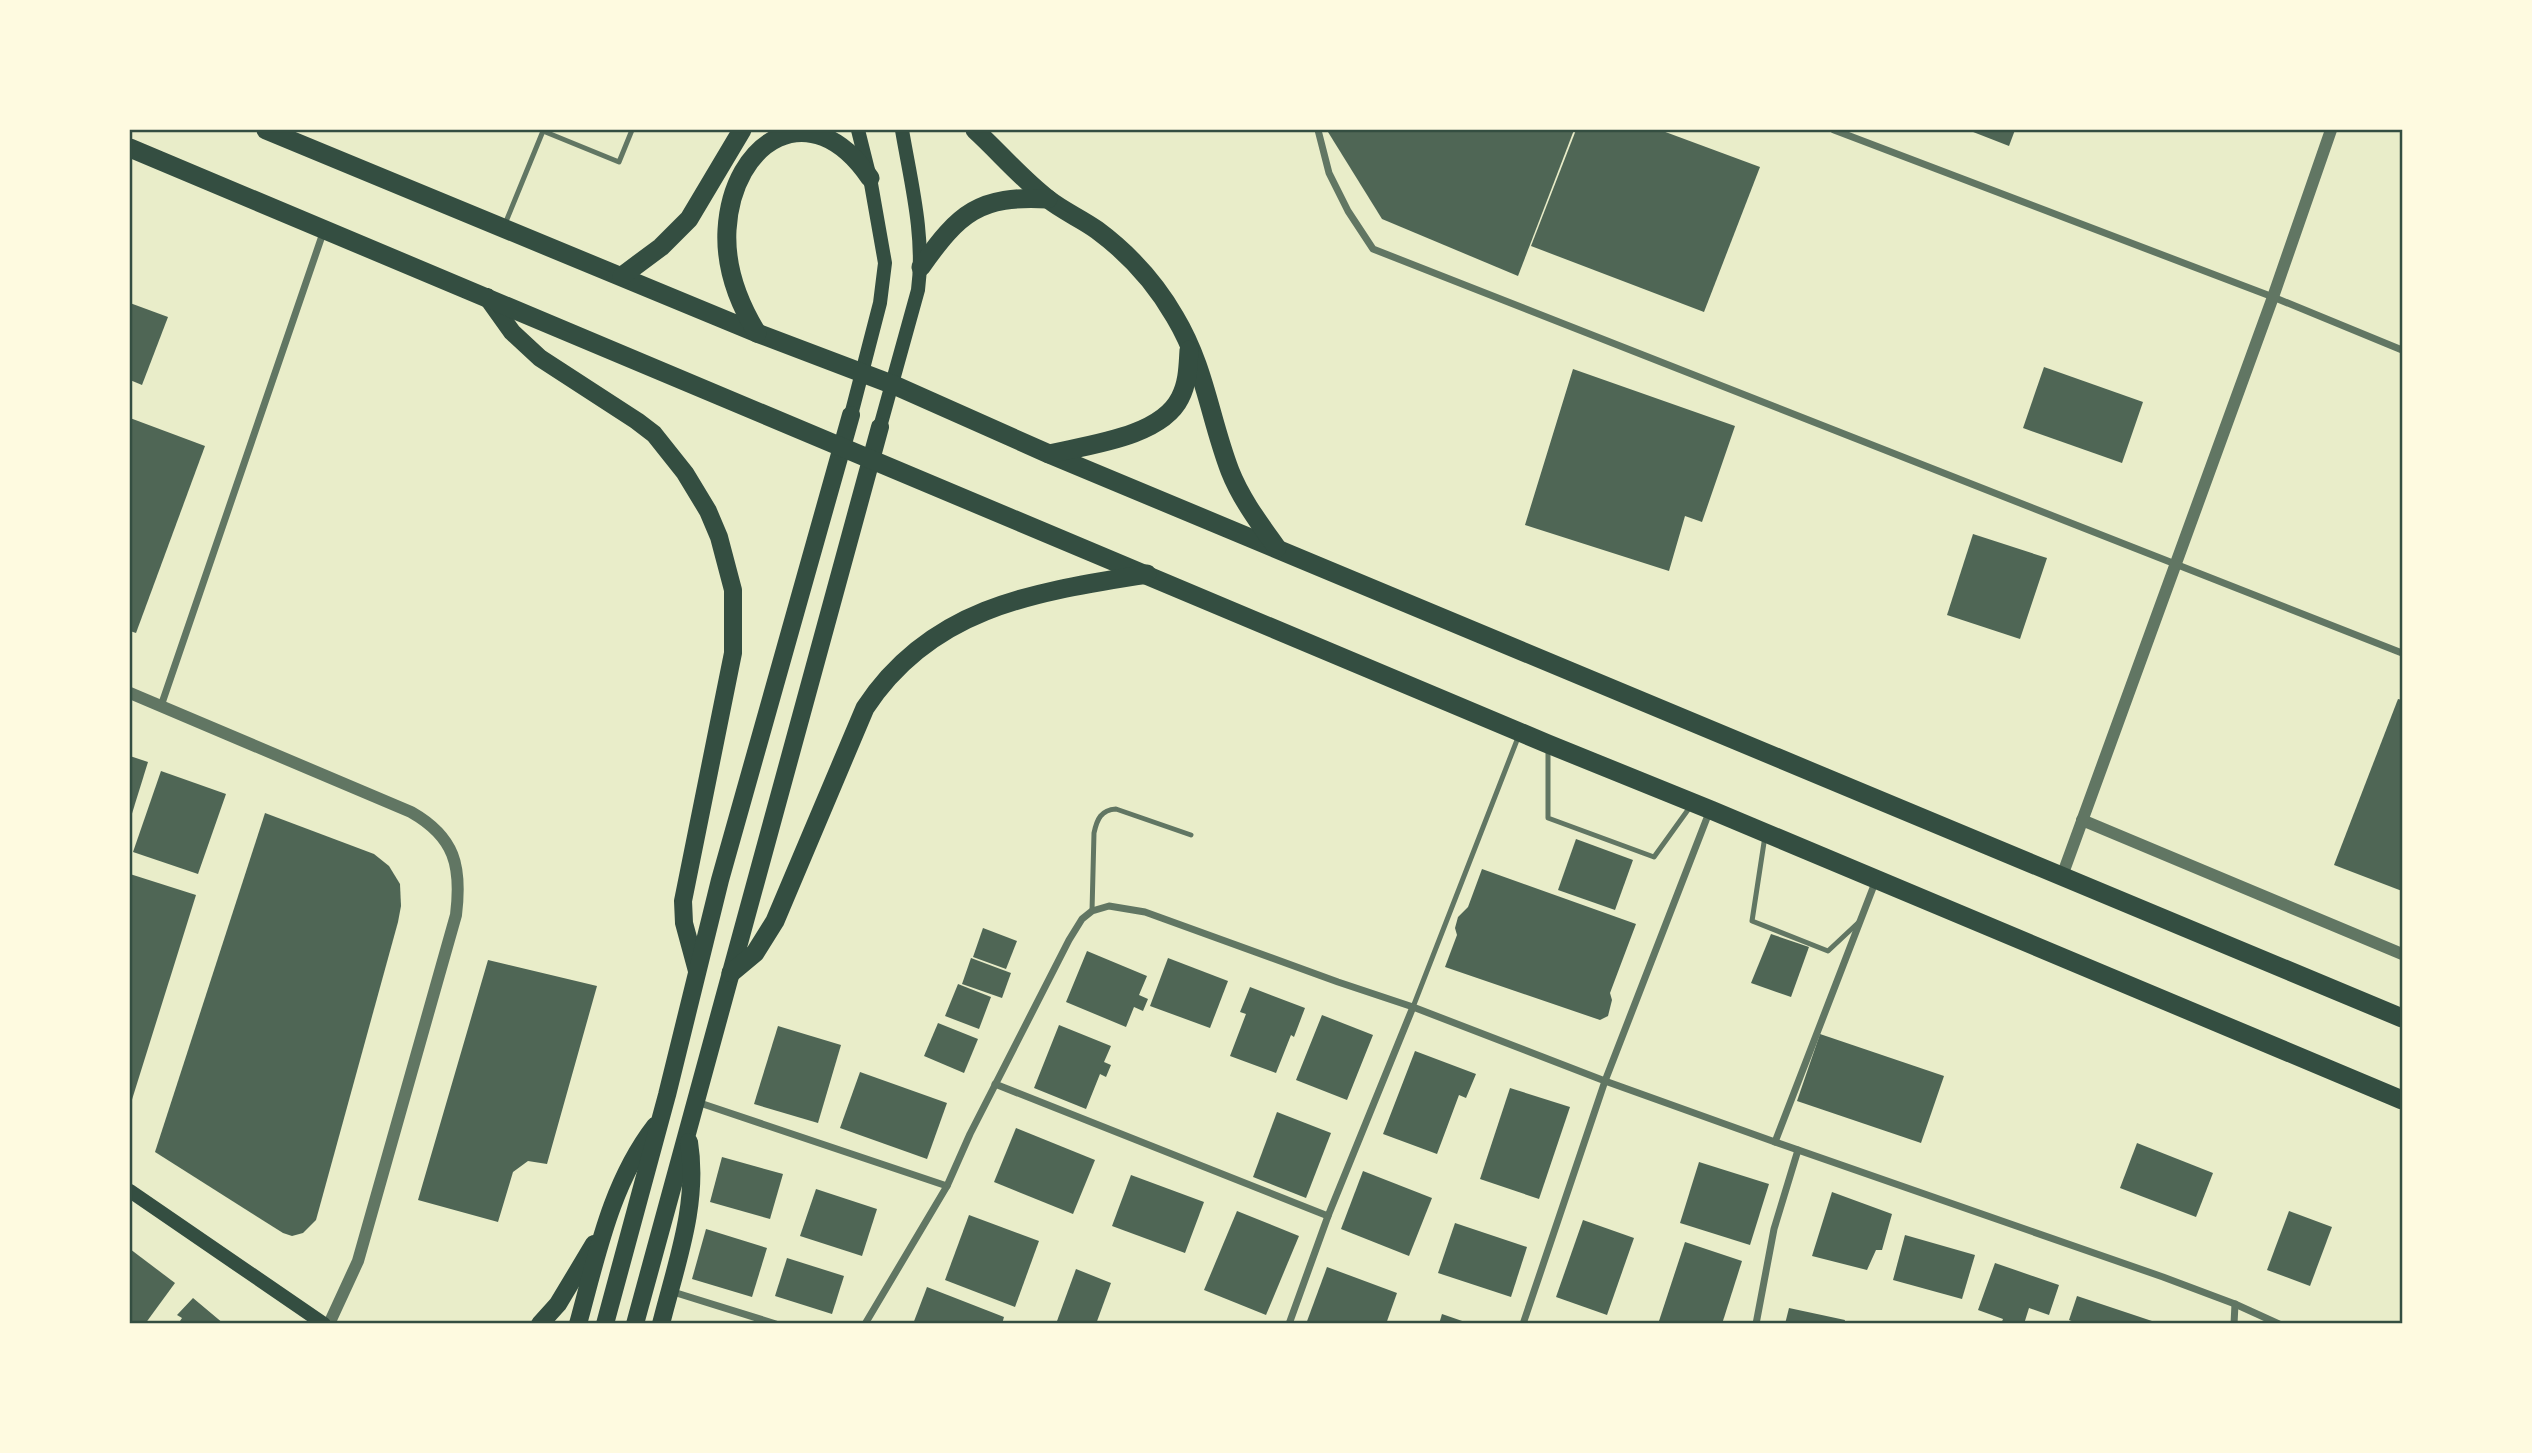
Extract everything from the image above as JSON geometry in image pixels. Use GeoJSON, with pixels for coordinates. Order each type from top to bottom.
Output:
{"type":"FeatureCollection","features":[{"type":"Feature","properties":{"kind":"highway"},"geometry":{"type":"LineString","coordinates":[[622,276],[661,247],[689,219],[741,130]]}},
{"type":"Feature","properties":{"kind":"highway"},"geometry":{"type":"LineString","coordinates":[[975,130],[1048,199],[1099,231],[1129,259],[1158,293],[1175,317],[1207,388],[1231,473],[1277,549]]}},
{"type":"Feature","properties":{"kind":"highway"},"geometry":{"type":"LineString","coordinates":[[272,131],[894,386],[1049,454],[2403,1018]]}},
{"type":"Feature","properties":{"kind":"highway"},"geometry":{"type":"LineString","coordinates":[[757,332],[735,291],[727,234],[732,201],[749,164],[760,150],[772,141],[794,132],[807,132],[826,136],[844,148],[870,178]]}},
{"type":"Feature","properties":{"kind":"highway"},"geometry":{"type":"LineString","coordinates":[[130,148],[2403,1100]]}},
{"type":"Feature","properties":{"kind":"highway"},"geometry":{"type":"LineString","coordinates":[[921,267],[954,224],[971,211],[1004,199],[1048,199]]}},
{"type":"Feature","properties":{"kind":"highway"},"geometry":{"type":"LineString","coordinates":[[1049,454],[1119,437],[1160,420],[1173,410],[1186,382],[1189,345]]}},
{"type":"Feature","properties":{"kind":"highway"},"geometry":{"type":"LineString","coordinates":[[731,973],[755,953],[775,922],[865,708],[897,666],[938,634],[978,614],[1032,596],[1147,574]]}},
{"type":"Feature","properties":{"kind":"main road"},"geometry":{"type":"LineString","coordinates":[[605,1324],[661,1117],[720,880],[880,303],[885,263],[870,178],[858,130]]}},
{"type":"Feature","properties":{"kind":"main road"},"geometry":{"type":"LineString","coordinates":[[635,1324],[697,1102],[752,888],[912,312],[921,267],[920,237],[902,130]]}},
{"type":"Feature","properties":{"kind":"main road"},"geometry":{"type":"LineString","coordinates":[[487,297],[512,331],[540,358],[654,434],[709,511],[728,567],[733,590],[733,653],[683,901],[684,923],[698,973]]}},
{"type":"Feature","properties":{"kind":"main road"},"geometry":{"type":"LineString","coordinates":[[578,1324],[606,1223],[629,1165],[661,1117]]}},
{"type":"Feature","properties":{"kind":"main road"},"geometry":{"type":"LineString","coordinates":[[661,1324],[684,1233],[692,1187],[688,1133]]}},
{"type":"Feature","properties":{"kind":"main road"},"geometry":{"type":"LineString","coordinates":[[130,1191],[326,1324]]}},
{"type":"Feature","properties":{"kind":"main road"},"geometry":{"type":"LineString","coordinates":[[540,1324],[558,1304],[606,1223]]}},
{"type":"Feature","properties":{"kind":"street"},"geometry":{"type":"LineString","coordinates":[[1318,130],[1329,173],[1348,211],[1373,249],[2403,653]]}},
{"type":"Feature","properties":{"kind":"street"},"geometry":{"type":"LineString","coordinates":[[1834,130],[1853,133],[2403,350]]}},
{"type":"Feature","properties":{"kind":"street"},"geometry":{"type":"LineString","coordinates":[[2062,876],[2331,130]]}},
{"type":"Feature","properties":{"kind":"street"},"geometry":{"type":"LineString","coordinates":[[161,706],[324,229]]}},
{"type":"Feature","properties":{"kind":"street"},"geometry":{"type":"LineString","coordinates":[[130,693],[411,812],[438,830],[456,862],[459,890],[456,915],[358,1261],[326,1324]]}},
{"type":"Feature","properties":{"kind":"street"},"geometry":{"type":"LineString","coordinates":[[1523,1324],[1702,806]]}},
{"type":"Feature","properties":{"kind":"street"},"geometry":{"type":"LineString","coordinates":[[2082,820],[2403,954]]}},
{"type":"Feature","properties":{"kind":"street"},"geometry":{"type":"LineString","coordinates":[[1775,1142],[1877,879]]}},
{"type":"Feature","properties":{"kind":"street"},"geometry":{"type":"LineString","coordinates":[[865,1324],[947,1186],[995,1084],[1069,940],[1082,919],[1109,906],[1145,912],[1413,1007],[1605,1081],[2235,1304],[2279,1324]]}},
{"type":"Feature","properties":{"kind":"street"},"geometry":{"type":"LineString","coordinates":[[1289,1324],[1328,1216],[1413,1007]]}},
{"type":"Feature","properties":{"kind":"street"},"geometry":{"type":"LineString","coordinates":[[995,1084],[1328,1216]]}},
{"type":"Feature","properties":{"kind":"street"},"geometry":{"type":"LineString","coordinates":[[697,1102],[947,1186]]}},
{"type":"Feature","properties":{"kind":"street"},"geometry":{"type":"LineString","coordinates":[[1756,1324],[1774,1229],[1798,1150]]}},
{"type":"Feature","properties":{"kind":"street"},"geometry":{"type":"LineString","coordinates":[[669,1291],[776,1324]]}},
{"type":"Feature","properties":{"kind":"street"},"geometry":{"type":"LineString","coordinates":[[2234,1324],[2235,1304]]}},
{"type":"Feature","properties":{"kind":"lane"},"geometry":{"type":"LineString","coordinates":[[504,227],[543,131],[619,162],[632,130]]}},
{"type":"Feature","properties":{"kind":"lane"},"geometry":{"type":"LineString","coordinates":[[1413,1007],[1520,732]]}},
{"type":"Feature","properties":{"kind":"lane"},"geometry":{"type":"LineString","coordinates":[[1548,744],[1548,818],[1654,857],[1702,806]]}},
{"type":"Feature","properties":{"kind":"lane"},"geometry":{"type":"LineString","coordinates":[[1092,912],[1094,832],[1097,821],[1104,812],[1116,809],[1191,835]]}},
{"type":"Feature","properties":{"kind":"lane"},"geometry":{"type":"LineString","coordinates":[[1766,832],[1752,922],[1828,951],[1861,920]]}},
{"type":"Feature","properties":{"kind":"building"},"geometry":{"type":"Polygon","coordinates":[[[1329,130],[1574,130],[1518,276],[1382,219],[1329,130]]]}},
{"type":"Feature","properties":{"kind":"building"},"geometry":{"type":"Polygon","coordinates":[[[1576,130],[1660,130],[1760,167],[1704,312],[1531,246],[1576,130]]]}},
{"type":"Feature","properties":{"kind":"building"},"geometry":{"type":"Polygon","coordinates":[[[1968,130],[2015,130],[2009,146],[1968,130]]]}},
{"type":"Feature","properties":{"kind":"building"},"geometry":{"type":"Polygon","coordinates":[[[130,303],[168,317],[142,385],[130,380],[130,303]]]}},
{"type":"Feature","properties":{"kind":"building"},"geometry":{"type":"Polygon","coordinates":[[[2044,367],[2143,402],[2122,463],[2023,428],[2044,367]]]}},
{"type":"Feature","properties":{"kind":"building"},"geometry":{"type":"Polygon","coordinates":[[[1573,369],[1735,426],[1702,522],[1685,516],[1669,571],[1525,525],[1573,369]]]}},
{"type":"Feature","properties":{"kind":"building"},"geometry":{"type":"Polygon","coordinates":[[[130,418],[205,446],[136,633],[130,631],[130,418]]]}},
{"type":"Feature","properties":{"kind":"building"},"geometry":{"type":"Polygon","coordinates":[[[1973,534],[2047,558],[2020,639],[1947,615],[1973,534]]]}},
{"type":"Feature","properties":{"kind":"building"},"geometry":{"type":"Polygon","coordinates":[[[2398,699],[2402,700],[2402,891],[2334,865],[2398,699]]]}},
{"type":"Feature","properties":{"kind":"building"},"geometry":{"type":"Polygon","coordinates":[[[130,756],[148,762],[130,820],[130,756]]]}},
{"type":"Feature","properties":{"kind":"building"},"geometry":{"type":"Polygon","coordinates":[[[161,771],[226,794],[198,874],[133,852],[161,771]]]}},
{"type":"Feature","properties":{"kind":"building"},"geometry":{"type":"Polygon","coordinates":[[[265,813],[374,854],[389,866],[400,884],[401,906],[398,922],[316,1220],[303,1233],[292,1236],[283,1233],[155,1152],[265,813]]]}},
{"type":"Feature","properties":{"kind":"building"},"geometry":{"type":"Polygon","coordinates":[[[1576,839],[1633,860],[1615,910],[1558,890],[1576,839]]]}},
{"type":"Feature","properties":{"kind":"building"},"geometry":{"type":"Polygon","coordinates":[[[1482,869],[1636,924],[1610,993],[1612,1000],[1608,1016],[1600,1020],[1445,967],[1457,935],[1455,928],[1458,917],[1468,907],[1482,869]]]}},
{"type":"Feature","properties":{"kind":"building"},"geometry":{"type":"Polygon","coordinates":[[[130,874],[196,895],[130,1106],[130,874]]]}},
{"type":"Feature","properties":{"kind":"building"},"geometry":{"type":"Polygon","coordinates":[[[983,928],[1017,941],[1006,969],[973,957],[983,928]]]}},
{"type":"Feature","properties":{"kind":"building"},"geometry":{"type":"Polygon","coordinates":[[[1771,934],[1809,947],[1791,997],[1751,983],[1771,934]]]}},
{"type":"Feature","properties":{"kind":"building"},"geometry":{"type":"Polygon","coordinates":[[[1087,951],[1147,976],[1139,995],[1148,999],[1143,1011],[1134,1007],[1126,1027],[1066,1002],[1087,951]]]}},
{"type":"Feature","properties":{"kind":"building"},"geometry":{"type":"Polygon","coordinates":[[[971,958],[1011,973],[1002,998],[962,984],[971,958]]]}},
{"type":"Feature","properties":{"kind":"building"},"geometry":{"type":"Polygon","coordinates":[[[1168,958],[1228,981],[1210,1028],[1150,1006],[1168,958]]]}},
{"type":"Feature","properties":{"kind":"building"},"geometry":{"type":"Polygon","coordinates":[[[488,960],[597,986],[547,1164],[528,1161],[513,1172],[498,1222],[418,1200],[488,960]]]}},
{"type":"Feature","properties":{"kind":"building"},"geometry":{"type":"Polygon","coordinates":[[[958,984],[991,997],[979,1029],[945,1016],[958,984]]]}},
{"type":"Feature","properties":{"kind":"building"},"geometry":{"type":"Polygon","coordinates":[[[1250,987],[1305,1008],[1276,1073],[1230,1056],[1246,1014],[1240,1012],[1250,987]]]}},
{"type":"Feature","properties":{"kind":"building"},"geometry":{"type":"Polygon","coordinates":[[[1322,1015],[1373,1035],[1347,1100],[1296,1080],[1322,1015]]]}},
{"type":"Feature","properties":{"kind":"building"},"geometry":{"type":"Polygon","coordinates":[[[938,1023],[978,1039],[964,1073],[924,1056],[938,1023]]]}},
{"type":"Feature","properties":{"kind":"building"},"geometry":{"type":"Polygon","coordinates":[[[1059,1025],[1111,1046],[1104,1062],[1111,1065],[1106,1077],[1100,1074],[1086,1109],[1034,1088],[1059,1025]]]}},
{"type":"Feature","properties":{"kind":"building"},"geometry":{"type":"Polygon","coordinates":[[[778,1026],[841,1045],[818,1123],[754,1104],[778,1026]]]}},
{"type":"Feature","properties":{"kind":"building"},"geometry":{"type":"Polygon","coordinates":[[[1820,1034],[1944,1076],[1921,1143],[1797,1101],[1820,1034]]]}},
{"type":"Feature","properties":{"kind":"building"},"geometry":{"type":"Polygon","coordinates":[[[1415,1051],[1476,1074],[1466,1098],[1459,1095],[1437,1154],[1383,1134],[1415,1051]]]}},
{"type":"Feature","properties":{"kind":"building"},"geometry":{"type":"Polygon","coordinates":[[[860,1072],[947,1103],[927,1159],[840,1128],[860,1072]]]}},
{"type":"Feature","properties":{"kind":"building"},"geometry":{"type":"Polygon","coordinates":[[[1510,1088],[1570,1107],[1539,1199],[1480,1179],[1510,1088]]]}},
{"type":"Feature","properties":{"kind":"building"},"geometry":{"type":"Polygon","coordinates":[[[1277,1112],[1331,1133],[1306,1198],[1253,1177],[1277,1112]]]}},
{"type":"Feature","properties":{"kind":"building"},"geometry":{"type":"Polygon","coordinates":[[[1016,1128],[1095,1160],[1073,1214],[994,1182],[1016,1128]]]}},
{"type":"Feature","properties":{"kind":"building"},"geometry":{"type":"Polygon","coordinates":[[[2137,1143],[2213,1173],[2196,1217],[2120,1188],[2137,1143]]]}},
{"type":"Feature","properties":{"kind":"building"},"geometry":{"type":"Polygon","coordinates":[[[722,1157],[783,1174],[770,1219],[710,1202],[722,1157]]]}},
{"type":"Feature","properties":{"kind":"building"},"geometry":{"type":"Polygon","coordinates":[[[1699,1162],[1769,1184],[1750,1245],[1680,1223],[1699,1162]]]}},
{"type":"Feature","properties":{"kind":"building"},"geometry":{"type":"Polygon","coordinates":[[[1363,1171],[1432,1198],[1409,1256],[1341,1229],[1363,1171]]]}},
{"type":"Feature","properties":{"kind":"building"},"geometry":{"type":"Polygon","coordinates":[[[1131,1175],[1204,1202],[1185,1253],[1112,1226],[1131,1175]]]}},
{"type":"Feature","properties":{"kind":"building"},"geometry":{"type":"Polygon","coordinates":[[[816,1189],[877,1209],[862,1256],[800,1236],[816,1189]]]}},
{"type":"Feature","properties":{"kind":"building"},"geometry":{"type":"Polygon","coordinates":[[[1832,1192],[1892,1214],[1882,1250],[1876,1250],[1867,1270],[1812,1256],[1832,1192]]]}},
{"type":"Feature","properties":{"kind":"building"},"geometry":{"type":"Polygon","coordinates":[[[1237,1211],[1299,1236],[1266,1315],[1204,1290],[1237,1211]]]}},
{"type":"Feature","properties":{"kind":"building"},"geometry":{"type":"Polygon","coordinates":[[[2289,1211],[2332,1227],[2310,1286],[2267,1270],[2289,1211]]]}},
{"type":"Feature","properties":{"kind":"building"},"geometry":{"type":"Polygon","coordinates":[[[969,1215],[1039,1241],[1015,1307],[945,1280],[969,1215]]]}},
{"type":"Feature","properties":{"kind":"building"},"geometry":{"type":"Polygon","coordinates":[[[1583,1220],[1634,1238],[1607,1315],[1556,1297],[1583,1220]]]}},
{"type":"Feature","properties":{"kind":"building"},"geometry":{"type":"Polygon","coordinates":[[[1455,1223],[1527,1247],[1511,1297],[1438,1273],[1455,1223]]]}},
{"type":"Feature","properties":{"kind":"building"},"geometry":{"type":"Polygon","coordinates":[[[706,1229],[767,1248],[752,1297],[692,1279],[706,1229]]]}},
{"type":"Feature","properties":{"kind":"building"},"geometry":{"type":"Polygon","coordinates":[[[1905,1235],[1975,1255],[1962,1299],[1893,1280],[1905,1235]]]}},
{"type":"Feature","properties":{"kind":"building"},"geometry":{"type":"Polygon","coordinates":[[[1685,1242],[1742,1261],[1722,1324],[1666,1324],[1659,1321],[1685,1242]]]}},
{"type":"Feature","properties":{"kind":"building"},"geometry":{"type":"Polygon","coordinates":[[[130,1249],[175,1283],[145,1324],[130,1324],[130,1249]]]}},
{"type":"Feature","properties":{"kind":"building"},"geometry":{"type":"Polygon","coordinates":[[[787,1258],[844,1276],[832,1314],[775,1296],[787,1258]]]}},
{"type":"Feature","properties":{"kind":"building"},"geometry":{"type":"Polygon","coordinates":[[[1995,1263],[2059,1285],[2049,1315],[2029,1308],[2024,1324],[2001,1324],[2003,1319],[1978,1310],[1995,1263]]]}},
{"type":"Feature","properties":{"kind":"building"},"geometry":{"type":"Polygon","coordinates":[[[1327,1267],[1397,1293],[1386,1324],[1306,1324],[1327,1267]]]}},
{"type":"Feature","properties":{"kind":"building"},"geometry":{"type":"Polygon","coordinates":[[[1076,1269],[1111,1283],[1096,1324],[1065,1324],[1057,1321],[1076,1269]]]}},
{"type":"Feature","properties":{"kind":"building"},"geometry":{"type":"Polygon","coordinates":[[[927,1287],[1004,1317],[1002,1324],[913,1324],[927,1287]]]}},
{"type":"Feature","properties":{"kind":"building"},"geometry":{"type":"Polygon","coordinates":[[[2077,1296],[2158,1324],[2079,1324],[2069,1320],[2077,1296]]]}},
{"type":"Feature","properties":{"kind":"building"},"geometry":{"type":"Polygon","coordinates":[[[193,1298],[224,1324],[178,1324],[182,1318],[177,1315],[193,1298]]]}},
{"type":"Feature","properties":{"kind":"building"},"geometry":{"type":"Polygon","coordinates":[[[1789,1308],[1845,1320],[1844,1324],[1785,1324],[1789,1308]]]}},
{"type":"Feature","properties":{"kind":"building"},"geometry":{"type":"Polygon","coordinates":[[[1442,1314],[1468,1323],[1468,1324],[1439,1324],[1442,1314]]]}}]}
